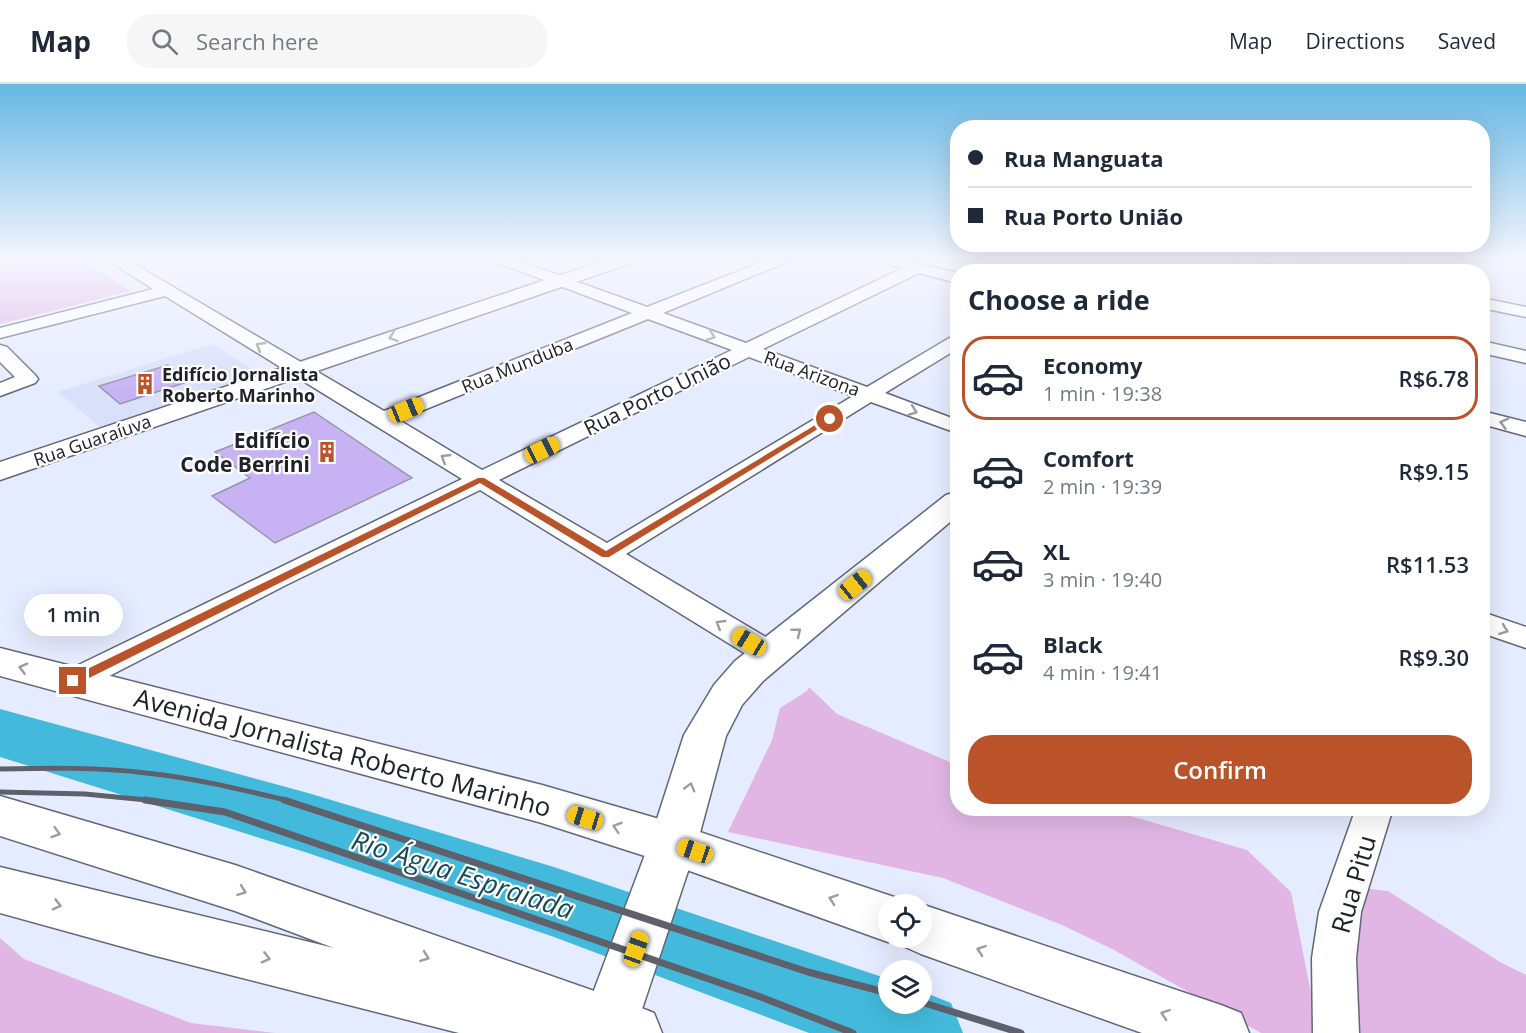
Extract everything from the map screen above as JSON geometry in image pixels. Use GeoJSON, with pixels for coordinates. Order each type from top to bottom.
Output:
{"type":"FeatureCollection","features":[{"type":"Feature","properties":{"kind":"main road","name":"Rua Guaraíuva"},"geometry":{"type":"LineString","coordinates":[[0,471],[498,302]]}},
{"type":"Feature","properties":{"kind":"main road"},"geometry":{"type":"LineString","coordinates":[[616,1030],[628,970],[666,864],[705,735],[728,695],[749,671],[950,507]]}},
{"type":"Feature","properties":{"kind":"main road","name":"Avenida Jornalista Roberto Marinho"},"geometry":{"type":"LineString","coordinates":[[0,662],[542,804],[666,864],[878,916]]}},
{"type":"Feature","properties":{"kind":"main road"},"geometry":{"type":"LineString","coordinates":[[0,816],[235,888],[616,1030]]}},
{"type":"Feature","properties":{"kind":"main road"},"geometry":{"type":"LineString","coordinates":[[0,890],[152,930],[459,1005],[616,1030]]}},
{"type":"Feature","properties":{"kind":"main road"},"geometry":{"type":"LineString","coordinates":[[932,933],[1221,1033]]}},
{"type":"Feature","properties":{"kind":"street"},"geometry":{"type":"LineString","coordinates":[[0,333],[119,302]]}},
{"type":"Feature","properties":{"kind":"street"},"geometry":{"type":"LineString","coordinates":[[188,302],[770,654]]}},
{"type":"Feature","properties":{"kind":"street","name":"Rua Arizona"},"geometry":{"type":"LineString","coordinates":[[619,302],[950,424]]}},
{"type":"Feature","properties":{"kind":"street","name":"Rua Munduba"},"geometry":{"type":"LineString","coordinates":[[384,419],[674,302]]}},
{"type":"Feature","properties":{"kind":"street","name":"Rua Porto União"},"geometry":{"type":"LineString","coordinates":[[73,681],[846,302]]}},
{"type":"Feature","properties":{"kind":"street"},"geometry":{"type":"LineString","coordinates":[[1490,305],[1526,312]]}},
{"type":"Feature","properties":{"kind":"street"},"geometry":{"type":"LineString","coordinates":[[606,555],[950,345]]}},
{"type":"Feature","properties":{"kind":"street"},"geometry":{"type":"LineString","coordinates":[[1490,349],[1526,357]]}},
{"type":"Feature","properties":{"kind":"street"},"geometry":{"type":"LineString","coordinates":[[0,351],[28,379],[0,390]]}},
{"type":"Feature","properties":{"kind":"street"},"geometry":{"type":"LineString","coordinates":[[1490,419],[1526,429]]}},
{"type":"Feature","properties":{"kind":"street"},"geometry":{"type":"LineString","coordinates":[[1490,625],[1526,638]]}},
{"type":"Feature","properties":{"kind":"street","name":"Rua Pitu"},"geometry":{"type":"LineString","coordinates":[[1336,1033],[1334,958],[1340,912],[1372,816]]}},
{"type":"Feature","properties":{"kind":"shaded area"},"geometry":{"type":"Polygon","coordinates":[[[0,302],[86,302],[0,324],[0,302]]]}},
{"type":"Feature","properties":{"kind":"shaded area"},"geometry":{"type":"Polygon","coordinates":[[[212,344],[261,374],[101,428],[58,392],[212,344]]]}},
{"type":"Feature","properties":{"kind":"shaded area"},"geometry":{"type":"Polygon","coordinates":[[[809,687],[837,714],[950,762],[950,816],[1131,816],[1247,850],[1291,892],[1319,1033],[1261,1033],[1114,950],[1062,925],[943,878],[728,832],[772,740],[780,708],[807,691],[809,687]]]}},
{"type":"Feature","properties":{"kind":"shaded area"},"geometry":{"type":"Polygon","coordinates":[[[1362,888],[1388,891],[1500,962],[1526,975],[1526,1033],[1351,1033],[1354,902],[1362,888]]]}},
{"type":"Feature","properties":{"kind":"shaded area"},"geometry":{"type":"Polygon","coordinates":[[[0,938],[24,959],[191,1023],[275,1033],[0,1033],[0,938]]]}},
{"type":"Feature","properties":{"kind":"building","name":"Edifício Jornalista Roberto Marinho"},"geometry":{"type":"Polygon","coordinates":[[[168,365],[190,381],[120,404],[99,386],[168,365]]]}},
{"type":"Feature","properties":{"kind":"building"},"geometry":{"type":"Polygon","coordinates":[[[314,412],[412,478],[275,543],[212,496],[250,478],[215,452],[314,412]]]}},
{"type":"Feature","properties":{"kind":"waterway","name":"Rio Água Espraiada"},"geometry":{"type":"LineString","coordinates":[[0,733],[308,823],[554,902],[921,1033]]}},
{"type":"Feature","properties":{"kind":"railway"},"geometry":{"type":"LineString","coordinates":[[0,769],[55,768],[128,771],[201,781],[290,801]]}},
{"type":"Feature","properties":{"kind":"railway"},"geometry":{"type":"LineString","coordinates":[[0,792],[85,794],[157,801]]}},
{"type":"Feature","properties":{"kind":"railway"},"geometry":{"type":"LineString","coordinates":[[145,800],[225,812],[758,996],[853,1033]]}},
{"type":"Feature","properties":{"kind":"railway"},"geometry":{"type":"LineString","coordinates":[[284,800],[808,972],[878,990]]}},
{"type":"Feature","properties":{"kind":"railway"},"geometry":{"type":"LineString","coordinates":[[932,1005],[1021,1033]]}},
{"type":"Feature","properties":{"kind":"place","name":"Edifício Jornalista Roberto Marinho"},"geometry":{"type":"Point","coordinates":[145,384]}},
{"type":"Feature","properties":{"kind":"place","name":"Edifício Code Berrini"},"geometry":{"type":"Point","coordinates":[327,452]}},
{"type":"Feature","properties":{"kind":"route"},"geometry":{"type":"LineString","coordinates":[[73,681],[481,480],[606,555],[830,419]]}}]}
